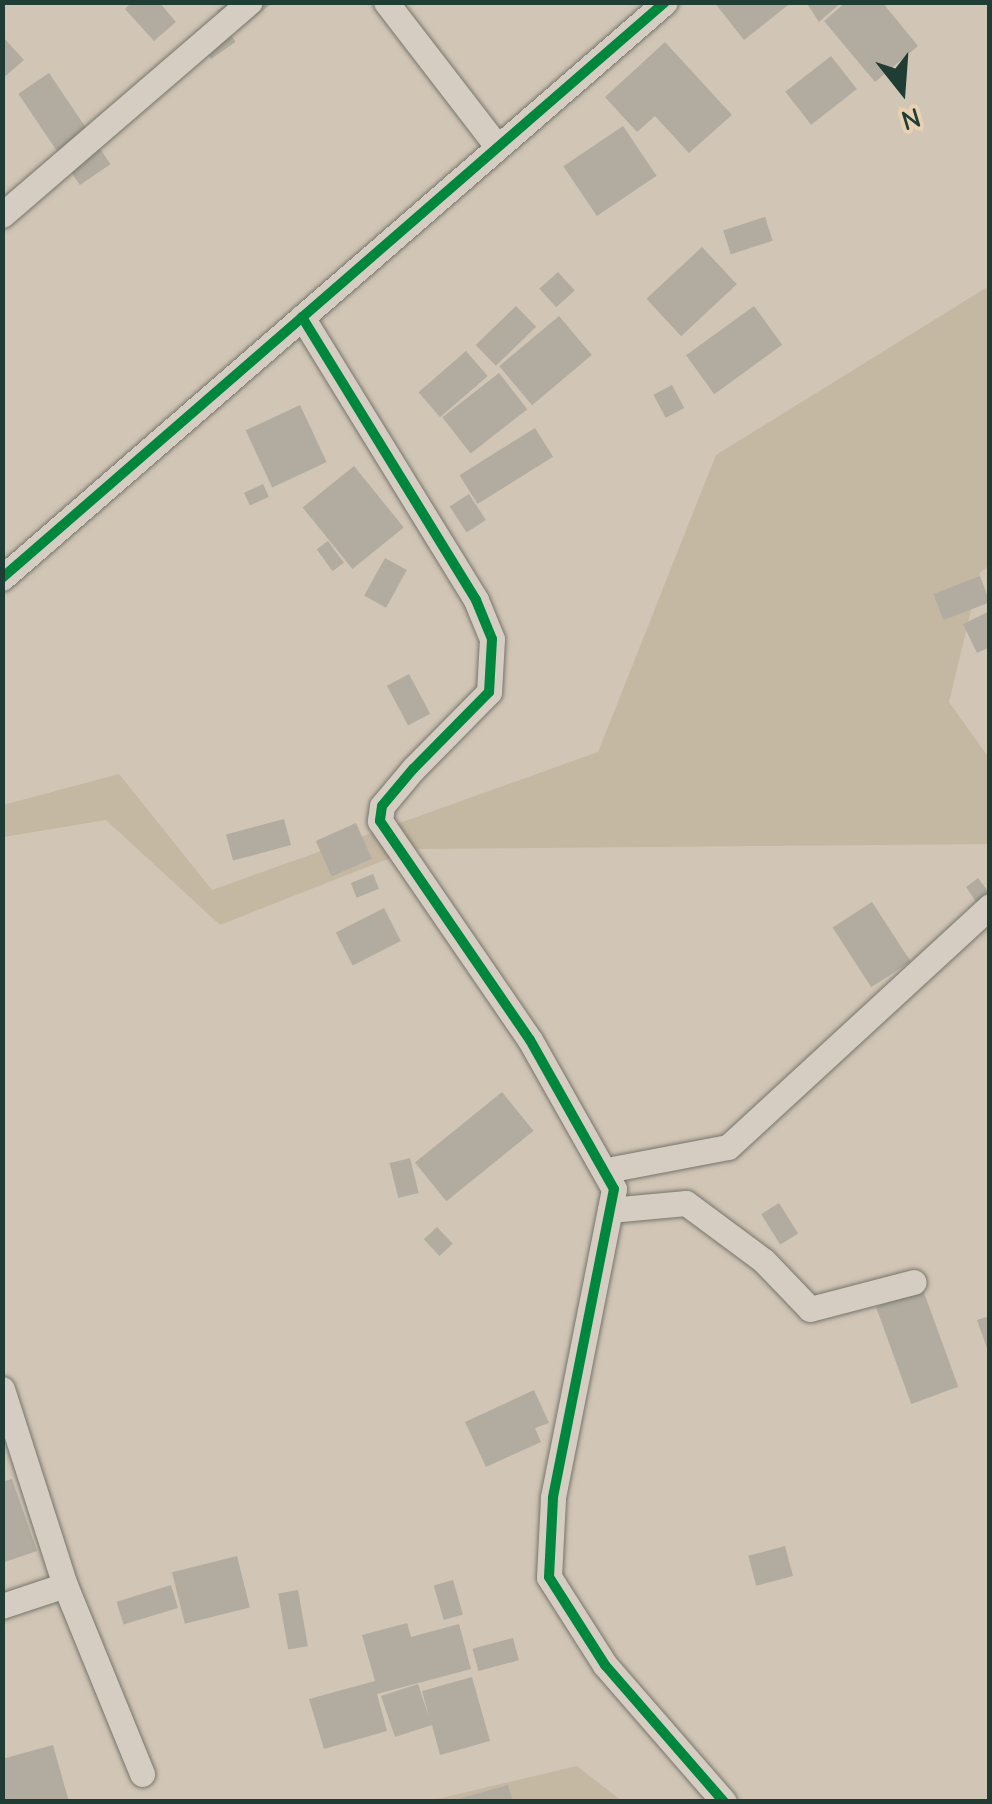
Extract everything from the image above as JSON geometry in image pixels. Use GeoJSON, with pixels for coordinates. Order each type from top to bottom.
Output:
{"type":"FeatureCollection","features":[{"type":"Feature","properties":{"kind":"street"},"geometry":{"type":"LineString","coordinates":[[2,216],[250,2]]}},
{"type":"Feature","properties":{"kind":"street"},"geometry":{"type":"LineString","coordinates":[[386,2],[497,146]]}},
{"type":"Feature","properties":{"kind":"street"},"geometry":{"type":"LineString","coordinates":[[2,578],[666,2]]}},
{"type":"Feature","properties":{"kind":"street"},"geometry":{"type":"LineString","coordinates":[[302,317],[476,600],[492,639],[489,692],[413,768],[382,806],[380,821],[530,1040],[607,1170],[614,1189],[553,1498],[549,1577],[605,1665],[724,1802]]}},
{"type":"Feature","properties":{"kind":"street"},"geometry":{"type":"LineString","coordinates":[[607,1170],[728,1147],[990,906]]}},
{"type":"Feature","properties":{"kind":"street"},"geometry":{"type":"LineString","coordinates":[[610,1210],[686,1203],[764,1261],[810,1309],[914,1282]]}},
{"type":"Feature","properties":{"kind":"street"},"geometry":{"type":"LineString","coordinates":[[2,1389],[65,1585],[142,1774]]}},
{"type":"Feature","properties":{"kind":"street"},"geometry":{"type":"LineString","coordinates":[[2,1606],[65,1585]]}},
{"type":"Feature","properties":{"kind":"shaded area"},"geometry":{"type":"Polygon","coordinates":[[[989,286],[989,565],[980,573],[949,702],[989,758],[989,844],[413,849],[220,925],[106,820],[3,837],[3,805],[119,774],[212,890],[598,752],[716,455],[989,286]]]}},
{"type":"Feature","properties":{"kind":"shaded area"},"geometry":{"type":"Polygon","coordinates":[[[577,1766],[622,1801],[425,1802],[577,1766]]]}},
{"type":"Feature","properties":{"kind":"building"},"geometry":{"type":"Polygon","coordinates":[[[132,2],[159,2],[176,22],[154,41],[125,9],[132,2]]]}},
{"type":"Feature","properties":{"kind":"building"},"geometry":{"type":"Polygon","coordinates":[[[229,2],[274,2],[233,33],[217,11],[229,2]]]}},
{"type":"Feature","properties":{"kind":"building"},"geometry":{"type":"Polygon","coordinates":[[[714,2],[792,2],[744,40],[714,2]]]}},
{"type":"Feature","properties":{"kind":"building"},"geometry":{"type":"Polygon","coordinates":[[[806,2],[842,2],[819,22],[806,2]]]}},
{"type":"Feature","properties":{"kind":"building"},"geometry":{"type":"Polygon","coordinates":[[[846,2],[882,2],[918,46],[875,82],[824,21],[846,2]]]}},
{"type":"Feature","properties":{"kind":"building"},"geometry":{"type":"Polygon","coordinates":[[[219,18],[236,42],[211,59],[194,35],[219,18]]]}},
{"type":"Feature","properties":{"kind":"building"},"geometry":{"type":"Polygon","coordinates":[[[2,36],[24,60],[2,79],[2,36]]]}},
{"type":"Feature","properties":{"kind":"building"},"geometry":{"type":"Polygon","coordinates":[[[665,42],[732,115],[689,153],[655,116],[637,132],[605,97],[665,42]]]}},
{"type":"Feature","properties":{"kind":"building"},"geometry":{"type":"Polygon","coordinates":[[[831,56],[857,89],[811,125],[785,92],[831,56]]]}},
{"type":"Feature","properties":{"kind":"building"},"geometry":{"type":"Polygon","coordinates":[[[49,73],[111,164],[80,185],[18,94],[49,73]]]}},
{"type":"Feature","properties":{"kind":"building"},"geometry":{"type":"Polygon","coordinates":[[[623,126],[657,176],[597,216],[563,166],[623,126]]]}},
{"type":"Feature","properties":{"kind":"building"},"geometry":{"type":"Polygon","coordinates":[[[765,217],[773,241],[731,254],[723,231],[765,217]]]}},
{"type":"Feature","properties":{"kind":"building"},"geometry":{"type":"Polygon","coordinates":[[[702,247],[737,284],[681,336],[646,299],[702,247]]]}},
{"type":"Feature","properties":{"kind":"building"},"geometry":{"type":"Polygon","coordinates":[[[558,272],[575,291],[556,307],[539,289],[558,272]]]}},
{"type":"Feature","properties":{"kind":"building"},"geometry":{"type":"Polygon","coordinates":[[[516,306],[536,327],[496,366],[476,345],[516,306]]]}},
{"type":"Feature","properties":{"kind":"building"},"geometry":{"type":"Polygon","coordinates":[[[754,306],[782,345],[714,394],[686,355],[754,306]]]}},
{"type":"Feature","properties":{"kind":"building"},"geometry":{"type":"Polygon","coordinates":[[[559,316],[592,355],[532,405],[499,366],[559,316]]]}},
{"type":"Feature","properties":{"kind":"building"},"geometry":{"type":"Polygon","coordinates":[[[466,351],[488,376],[440,417],[418,392],[466,351]]]}},
{"type":"Feature","properties":{"kind":"building"},"geometry":{"type":"Polygon","coordinates":[[[499,373],[527,409],[471,454],[442,417],[499,373]]]}},
{"type":"Feature","properties":{"kind":"building"},"geometry":{"type":"Polygon","coordinates":[[[672,385],[684,408],[666,418],[653,395],[672,385]]]}},
{"type":"Feature","properties":{"kind":"building"},"geometry":{"type":"Polygon","coordinates":[[[300,405],[327,462],[272,487],[246,430],[300,405]]]}},
{"type":"Feature","properties":{"kind":"building"},"geometry":{"type":"Polygon","coordinates":[[[535,428],[553,457],[478,504],[460,475],[535,428]]]}},
{"type":"Feature","properties":{"kind":"building"},"geometry":{"type":"Polygon","coordinates":[[[354,466],[404,527],[352,569],[303,508],[354,466]]]}},
{"type":"Feature","properties":{"kind":"building"},"geometry":{"type":"Polygon","coordinates":[[[263,484],[269,497],[250,506],[244,493],[263,484]]]}},
{"type":"Feature","properties":{"kind":"building"},"geometry":{"type":"Polygon","coordinates":[[[469,494],[486,520],[467,533],[450,507],[469,494]]]}},
{"type":"Feature","properties":{"kind":"building"},"geometry":{"type":"Polygon","coordinates":[[[328,541],[344,563],[333,571],[317,549],[328,541]]]}},
{"type":"Feature","properties":{"kind":"building"},"geometry":{"type":"Polygon","coordinates":[[[385,558],[407,570],[386,608],[364,596],[385,558]]]}},
{"type":"Feature","properties":{"kind":"building"},"geometry":{"type":"Polygon","coordinates":[[[980,576],[990,602],[943,620],[933,594],[980,576]]]}},
{"type":"Feature","properties":{"kind":"building"},"geometry":{"type":"Polygon","coordinates":[[[990,611],[990,647],[977,653],[963,624],[990,611]]]}},
{"type":"Feature","properties":{"kind":"building"},"geometry":{"type":"Polygon","coordinates":[[[409,674],[430,714],[408,725],[387,686],[409,674]]]}},
{"type":"Feature","properties":{"kind":"building"},"geometry":{"type":"Polygon","coordinates":[[[284,819],[291,845],[233,861],[226,835],[284,819]]]}},
{"type":"Feature","properties":{"kind":"building"},"geometry":{"type":"Polygon","coordinates":[[[356,823],[372,859],[332,877],[316,841],[356,823]]]}},
{"type":"Feature","properties":{"kind":"building"},"geometry":{"type":"Polygon","coordinates":[[[373,874],[379,889],[357,898],[351,883],[373,874]]]}},
{"type":"Feature","properties":{"kind":"building"},"geometry":{"type":"Polygon","coordinates":[[[978,878],[990,894],[981,909],[966,887],[978,878]]]}},
{"type":"Feature","properties":{"kind":"building"},"geometry":{"type":"Polygon","coordinates":[[[872,902],[911,962],[871,987],[833,928],[872,902]]]}},
{"type":"Feature","properties":{"kind":"building"},"geometry":{"type":"Polygon","coordinates":[[[384,908],[401,941],[353,965],[336,933],[384,908]]]}},
{"type":"Feature","properties":{"kind":"building"},"geometry":{"type":"Polygon","coordinates":[[[502,1092],[533,1131],[446,1201],[415,1162],[502,1092]]]}},
{"type":"Feature","properties":{"kind":"building"},"geometry":{"type":"Polygon","coordinates":[[[410,1158],[419,1193],[398,1198],[390,1163],[410,1158]]]}},
{"type":"Feature","properties":{"kind":"building"},"geometry":{"type":"Polygon","coordinates":[[[779,1203],[798,1234],[780,1245],[761,1214],[779,1203]]]}},
{"type":"Feature","properties":{"kind":"building"},"geometry":{"type":"Polygon","coordinates":[[[437,1227],[453,1244],[440,1256],[424,1239],[437,1227]]]}},
{"type":"Feature","properties":{"kind":"building"},"geometry":{"type":"Polygon","coordinates":[[[923,1290],[958,1387],[911,1404],[876,1307],[923,1290]]]}},
{"type":"Feature","properties":{"kind":"building"},"geometry":{"type":"Polygon","coordinates":[[[990,1316],[990,1354],[989,1354],[977,1320],[990,1316]]]}},
{"type":"Feature","properties":{"kind":"building"},"geometry":{"type":"Polygon","coordinates":[[[534,1390],[549,1423],[535,1428],[541,1442],[486,1467],[465,1422],[534,1390]]]}},
{"type":"Feature","properties":{"kind":"building"},"geometry":{"type":"Polygon","coordinates":[[[12,1479],[37,1551],[2,1563],[2,1482],[12,1479]]]}},
{"type":"Feature","properties":{"kind":"building"},"geometry":{"type":"Polygon","coordinates":[[[785,1546],[793,1576],[756,1586],[748,1556],[785,1546]]]}},
{"type":"Feature","properties":{"kind":"building"},"geometry":{"type":"Polygon","coordinates":[[[237,1556],[250,1607],[185,1624],[172,1572],[237,1556]]]}},
{"type":"Feature","properties":{"kind":"building"},"geometry":{"type":"Polygon","coordinates":[[[453,1580],[463,1615],[444,1620],[434,1586],[453,1580]]]}},
{"type":"Feature","properties":{"kind":"building"},"geometry":{"type":"Polygon","coordinates":[[[171,1585],[178,1608],[124,1625],[116,1602],[171,1585]]]}},
{"type":"Feature","properties":{"kind":"building"},"geometry":{"type":"Polygon","coordinates":[[[298,1590],[308,1646],[288,1650],[278,1593],[298,1590]]]}},
{"type":"Feature","properties":{"kind":"building"},"geometry":{"type":"Polygon","coordinates":[[[407,1623],[411,1637],[459,1624],[471,1669],[377,1694],[387,1731],[324,1749],[309,1699],[375,1681],[362,1635],[407,1623]]]}},
{"type":"Feature","properties":{"kind":"building"},"geometry":{"type":"Polygon","coordinates":[[[513,1638],[519,1660],[478,1671],[472,1649],[513,1638]]]}},
{"type":"Feature","properties":{"kind":"building"},"geometry":{"type":"Polygon","coordinates":[[[472,1677],[490,1741],[440,1755],[432,1725],[395,1737],[381,1696],[418,1684],[429,1717],[422,1691],[472,1677]]]}},
{"type":"Feature","properties":{"kind":"building"},"geometry":{"type":"Polygon","coordinates":[[[53,1745],[69,1802],[4,1802],[2,1759],[53,1745]]]}},
{"type":"Feature","properties":{"kind":"building"},"geometry":{"type":"Polygon","coordinates":[[[508,1785],[513,1802],[454,1802],[454,1800],[508,1785]]]}},
{"type":"Feature","properties":{"kind":"cycle path"},"geometry":{"type":"LineString","coordinates":[[2,578],[665,2]]}},
{"type":"Feature","properties":{"kind":"cycle path"},"geometry":{"type":"LineString","coordinates":[[302,317],[476,600],[492,639],[489,692],[413,769],[382,806],[380,821],[530,1040],[614,1189],[553,1498],[549,1577],[605,1665],[724,1802]]}}]}
